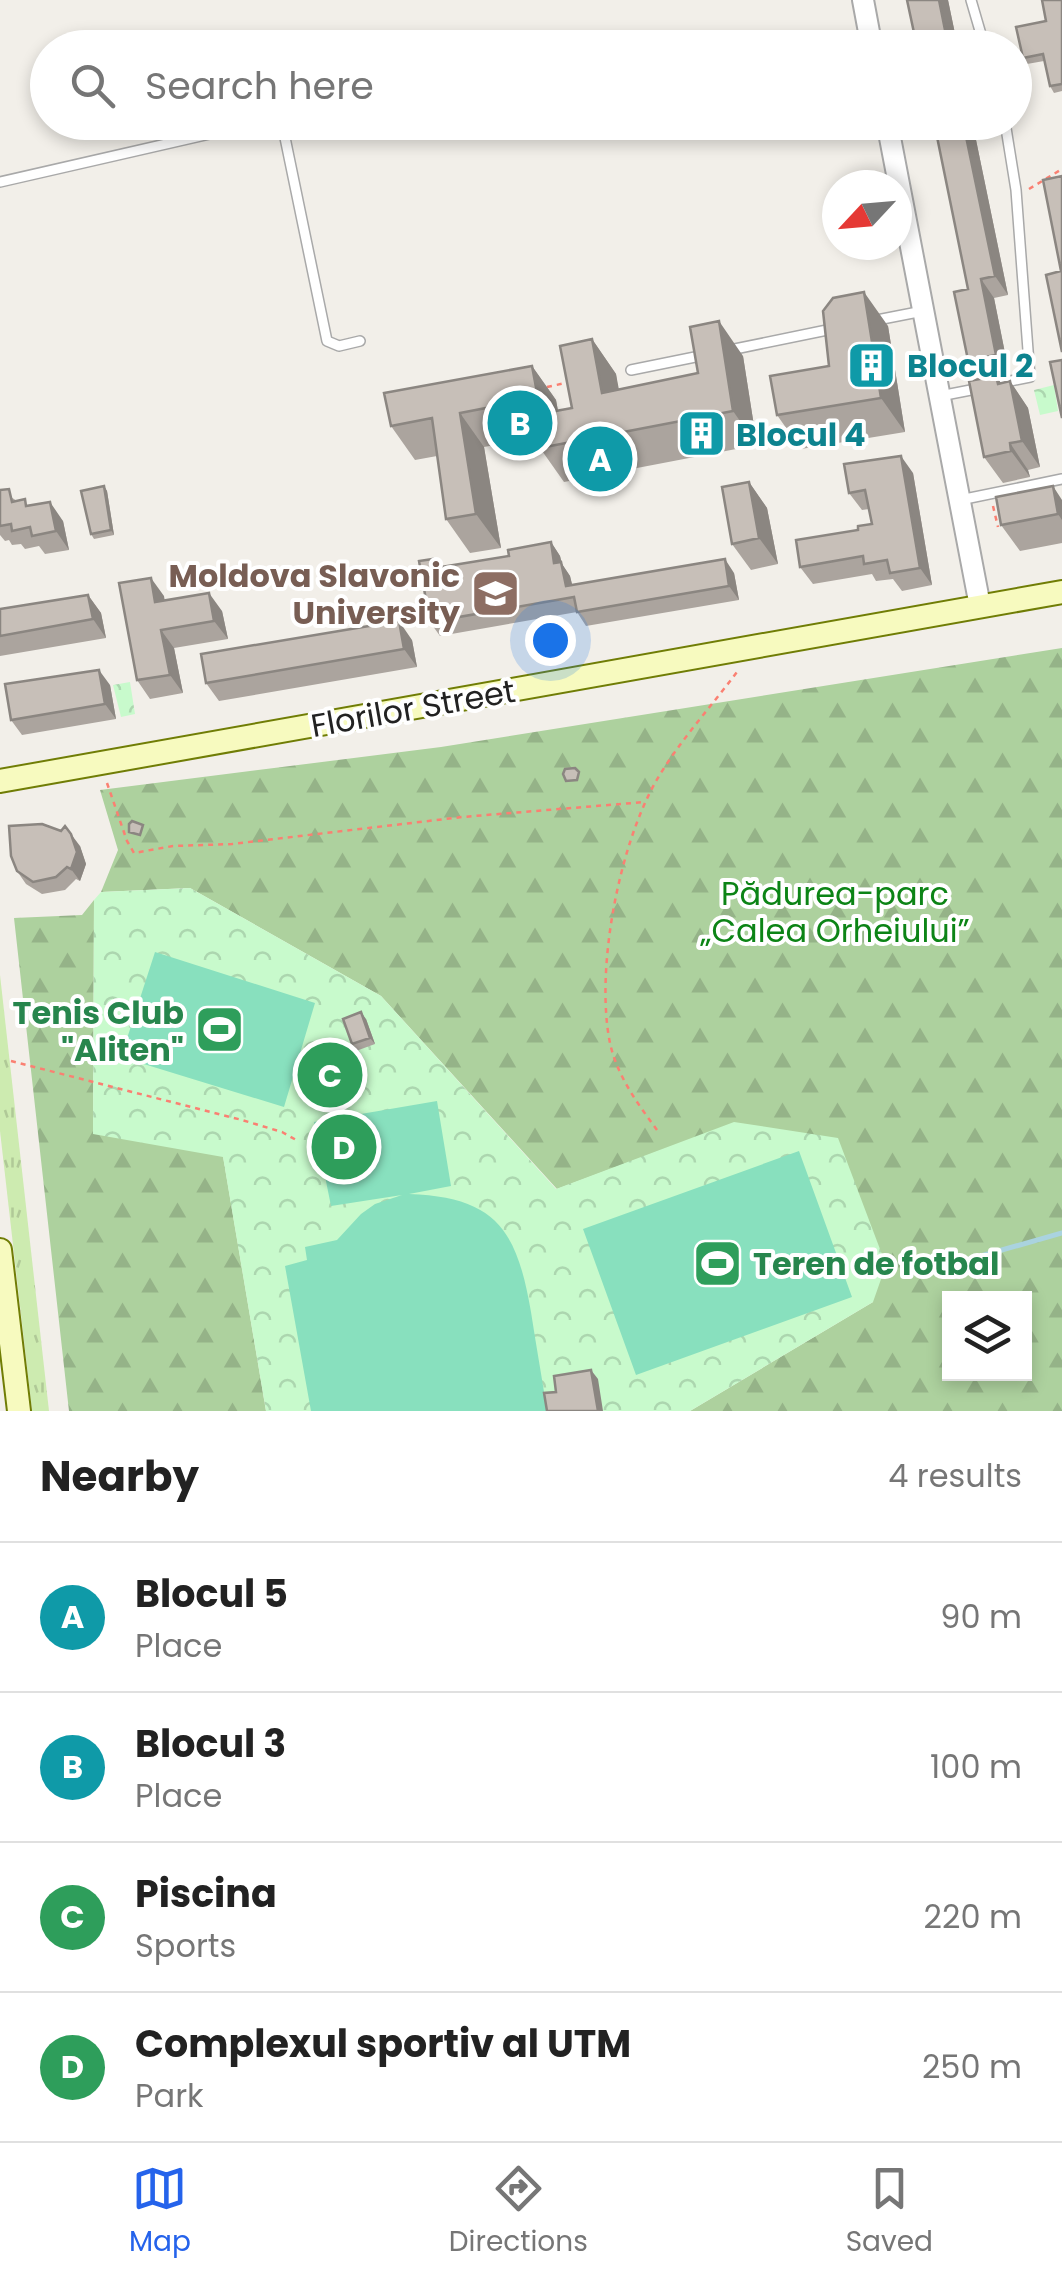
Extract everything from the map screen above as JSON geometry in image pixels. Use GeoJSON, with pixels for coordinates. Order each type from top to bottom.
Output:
{"type":"FeatureCollection","features":[{"type":"Feature","properties":{"kind":"main road","name":"Florilor Street"},"geometry":{"type":"LineString","coordinates":[[0,781],[1062,592]]}},
{"type":"Feature","properties":{"kind":"main road"},"geometry":{"type":"LineString","coordinates":[[0,1250],[18,1411]]}},
{"type":"Feature","properties":{"kind":"street"},"geometry":{"type":"LineString","coordinates":[[863,0],[869,30]]}},
{"type":"Feature","properties":{"kind":"street"},"geometry":{"type":"LineString","coordinates":[[890,140],[980,606]]}},
{"type":"Feature","properties":{"kind":"lane"},"geometry":{"type":"LineString","coordinates":[[971,0],[979,30]]}},
{"type":"Feature","properties":{"kind":"lane"},"geometry":{"type":"LineString","coordinates":[[0,182],[184,140]]}},
{"type":"Feature","properties":{"kind":"lane"},"geometry":{"type":"LineString","coordinates":[[285,140],[326,341],[339,346],[360,341]]}},
{"type":"Feature","properties":{"kind":"lane"},"geometry":{"type":"LineString","coordinates":[[940,396],[1030,377],[1016,190],[1008,140]]}},
{"type":"Feature","properties":{"kind":"lane"},"geometry":{"type":"LineString","coordinates":[[853,325],[923,311]]}},
{"type":"Feature","properties":{"kind":"lane"},"geometry":{"type":"LineString","coordinates":[[630,370],[835,329]]}},
{"type":"Feature","properties":{"kind":"lane"},"geometry":{"type":"LineString","coordinates":[[960,500],[1062,478]]}},
{"type":"Feature","properties":{"kind":"path"},"geometry":{"type":"LineString","coordinates":[[1016,190],[1033,188],[1062,169]]}},
{"type":"Feature","properties":{"kind":"path"},"geometry":{"type":"LineString","coordinates":[[548,386],[581,380]]}},
{"type":"Feature","properties":{"kind":"path"},"geometry":{"type":"LineString","coordinates":[[993,506],[998,527]]}},
{"type":"Feature","properties":{"kind":"path"},"geometry":{"type":"LineString","coordinates":[[657,1130],[630,1091],[610,1042],[607,1004],[612,921],[645,802],[658,778],[737,672]]}},
{"type":"Feature","properties":{"kind":"path"},"geometry":{"type":"LineString","coordinates":[[107,782],[126,841],[134,853],[462,817],[645,802]]}},
{"type":"Feature","properties":{"kind":"path"},"geometry":{"type":"LineString","coordinates":[[11,1060],[242,1120],[298,1141]]}},
{"type":"Feature","properties":{"kind":"green space"},"geometry":{"type":"Polygon","coordinates":[[[1054,385],[1058,411],[1040,415],[1034,390],[1054,385]]]}},
{"type":"Feature","properties":{"kind":"green space","name":"Pădurea-parc „Calea Orheiului”"},"geometry":{"type":"Polygon","coordinates":[[[1062,648],[1062,1411],[690,1411],[873,1302],[734,1123],[557,1189],[381,996],[190,888],[101,892],[118,850],[100,790],[441,747],[1062,648]]]}},
{"type":"Feature","properties":{"kind":"green space"},"geometry":{"type":"Polygon","coordinates":[[[130,682],[135,714],[121,717],[113,685],[130,682]]]}},
{"type":"Feature","properties":{"kind":"green space"},"geometry":{"type":"Polygon","coordinates":[[[190,888],[381,996],[556,1189],[734,1122],[838,1138],[886,1265],[873,1302],[690,1411],[266,1411],[223,1157],[93,1134],[94,900],[101,892],[190,888]]]}},
{"type":"Feature","properties":{"kind":"green space"},"geometry":{"type":"Polygon","coordinates":[[[94,900],[93,1133],[223,1156],[266,1411],[69,1411],[14,918],[82,915],[94,900]]]}},
{"type":"Feature","properties":{"kind":"green space","name":"Tenis Club \"Aliten\""},"geometry":{"type":"Polygon","coordinates":[[[155,952],[315,1003],[284,1107],[121,1057],[155,952]]]}},
{"type":"Feature","properties":{"kind":"green space"},"geometry":{"type":"Polygon","coordinates":[[[0,975],[49,1411],[32,1411],[0,1131],[0,975]]]}},
{"type":"Feature","properties":{"kind":"green space"},"geometry":{"type":"Polygon","coordinates":[[[437,1101],[451,1186],[409,1194],[463,1202],[483,1211],[509,1240],[525,1284],[547,1411],[311,1411],[285,1266],[307,1260],[305,1247],[337,1240],[375,1204],[402,1195],[331,1206],[314,1122],[437,1101]]]}},
{"type":"Feature","properties":{"kind":"green space","name":"Teren de fotbal"},"geometry":{"type":"Polygon","coordinates":[[[799,1151],[852,1297],[636,1375],[583,1229],[799,1151]]]}},
{"type":"Feature","properties":{"kind":"water"},"geometry":{"type":"Polygon","coordinates":[[[332,1057],[346,1066],[328,1093],[314,1083],[332,1057]]]}},
{"type":"Feature","properties":{"kind":"building"},"geometry":{"type":"Polygon","coordinates":[[[907,0],[939,0],[945,30],[913,30],[907,0]]]}},
{"type":"Feature","properties":{"kind":"building"},"geometry":{"type":"Polygon","coordinates":[[[1042,0],[1062,0],[1062,84],[1050,86],[1043,54],[1032,56],[1032,30],[1016,27],[1046,21],[1042,0]]]}},
{"type":"Feature","properties":{"kind":"building"},"geometry":{"type":"Polygon","coordinates":[[[938,140],[967,140],[995,276],[981,279],[996,355],[968,360],[954,292],[968,289],[938,140]]]}},
{"type":"Feature","properties":{"kind":"building"},"geometry":{"type":"Polygon","coordinates":[[[1062,176],[1062,352],[1046,275],[1061,271],[1043,180],[1062,176]]]}},
{"type":"Feature","properties":{"kind":"building"},"geometry":{"type":"Polygon","coordinates":[[[864,292],[881,398],[777,415],[770,376],[829,366],[823,311],[833,298],[864,292]]]}},
{"type":"Feature","properties":{"kind":"building"},"geometry":{"type":"Polygon","coordinates":[[[719,321],[733,411],[540,448],[534,415],[572,408],[560,346],[592,339],[602,393],[698,373],[690,327],[719,321]]]}},
{"type":"Feature","properties":{"kind":"building"},"geometry":{"type":"Polygon","coordinates":[[[1062,360],[1062,418],[1050,362],[1062,360]]]}},
{"type":"Feature","properties":{"kind":"building"},"geometry":{"type":"Polygon","coordinates":[[[532,366],[538,398],[460,413],[476,514],[446,519],[432,418],[391,426],[384,393],[532,366]]]}},
{"type":"Feature","properties":{"kind":"building"},"geometry":{"type":"Polygon","coordinates":[[[996,376],[998,384],[1010,381],[1022,441],[1010,443],[1011,451],[984,457],[969,381],[996,376]]]}},
{"type":"Feature","properties":{"kind":"building"},"geometry":{"type":"Polygon","coordinates":[[[901,456],[920,568],[890,573],[887,560],[864,564],[863,556],[800,567],[796,540],[872,524],[865,490],[849,493],[844,464],[901,456]]]}},
{"type":"Feature","properties":{"kind":"building"},"geometry":{"type":"Polygon","coordinates":[[[749,482],[759,538],[732,544],[722,487],[749,482]]]}},
{"type":"Feature","properties":{"kind":"building"},"geometry":{"type":"Polygon","coordinates":[[[104,486],[111,530],[91,534],[81,491],[104,486]]]}},
{"type":"Feature","properties":{"kind":"building"},"geometry":{"type":"Polygon","coordinates":[[[1053,486],[1058,514],[1001,525],[996,497],[1053,486]]]}},
{"type":"Feature","properties":{"kind":"building"},"geometry":{"type":"Polygon","coordinates":[[[9,489],[12,502],[25,499],[26,506],[50,502],[56,531],[32,536],[30,527],[12,531],[11,524],[0,526],[0,490],[9,489]]]}},
{"type":"Feature","properties":{"kind":"building"},"geometry":{"type":"Polygon","coordinates":[[[551,542],[554,563],[561,562],[566,586],[725,559],[729,586],[577,612],[574,597],[430,622],[419,561],[433,559],[435,568],[509,556],[508,550],[551,542]]]}},
{"type":"Feature","properties":{"kind":"building"},"geometry":{"type":"Polygon","coordinates":[[[151,578],[155,602],[209,593],[214,621],[161,630],[170,675],[137,680],[119,583],[151,578]]]}},
{"type":"Feature","properties":{"kind":"building"},"geometry":{"type":"Polygon","coordinates":[[[88,595],[93,619],[0,636],[0,609],[88,595]]]}},
{"type":"Feature","properties":{"kind":"building"},"geometry":{"type":"Polygon","coordinates":[[[399,621],[404,649],[206,683],[201,654],[399,621]]]}},
{"type":"Feature","properties":{"kind":"building"},"geometry":{"type":"Polygon","coordinates":[[[99,670],[105,704],[11,720],[5,684],[99,670]]]}},
{"type":"Feature","properties":{"kind":"building"},"geometry":{"type":"Polygon","coordinates":[[[575,768],[579,772],[577,780],[566,781],[565,769],[575,768]]]}},
{"type":"Feature","properties":{"kind":"building"},"geometry":{"type":"Polygon","coordinates":[[[132,821],[143,825],[140,835],[129,832],[132,821]]]}},
{"type":"Feature","properties":{"kind":"building"},"geometry":{"type":"Polygon","coordinates":[[[42,824],[61,831],[65,826],[77,852],[71,869],[67,867],[56,877],[33,882],[17,871],[11,856],[9,826],[42,824]]]}},
{"type":"Feature","properties":{"kind":"building"},"geometry":{"type":"Polygon","coordinates":[[[361,1012],[370,1038],[352,1044],[343,1019],[361,1012]]]}},
{"type":"Feature","properties":{"kind":"building"},"geometry":{"type":"Polygon","coordinates":[[[591,1370],[598,1411],[547,1411],[544,1393],[556,1392],[554,1376],[591,1370]]]}},
{"type":"Feature","properties":{"kind":"waterway"},"geometry":{"type":"LineString","coordinates":[[942,1267],[1062,1233]]}},
{"type":"Feature","properties":{"kind":"place","name":"Blocul 2"},"geometry":{"type":"Point","coordinates":[872,365]}},
{"type":"Feature","properties":{"kind":"place","name":"Blocul 3"},"geometry":{"type":"Point","coordinates":[520,423]}},
{"type":"Feature","properties":{"kind":"place","name":"Blocul 4"},"geometry":{"type":"Point","coordinates":[701,434]}},
{"type":"Feature","properties":{"kind":"place","name":"Blocul 5"},"geometry":{"type":"Point","coordinates":[600,459]}},
{"type":"Feature","properties":{"kind":"place","name":"Moldova Slavonic University"},"geometry":{"type":"Point","coordinates":[495,593]}},
{"type":"Feature","properties":{"kind":"place","name":"Tenis Club \"Aliten\""},"geometry":{"type":"Point","coordinates":[219,1030]}},
{"type":"Feature","properties":{"kind":"place","name":"Piscina"},"geometry":{"type":"Point","coordinates":[330,1075]}},
{"type":"Feature","properties":{"kind":"place","name":"Complexul sportiv al UTM"},"geometry":{"type":"Point","coordinates":[344,1147]}},
{"type":"Feature","properties":{"kind":"place","name":"Teren de fotbal"},"geometry":{"type":"Point","coordinates":[718,1263]}}]}
